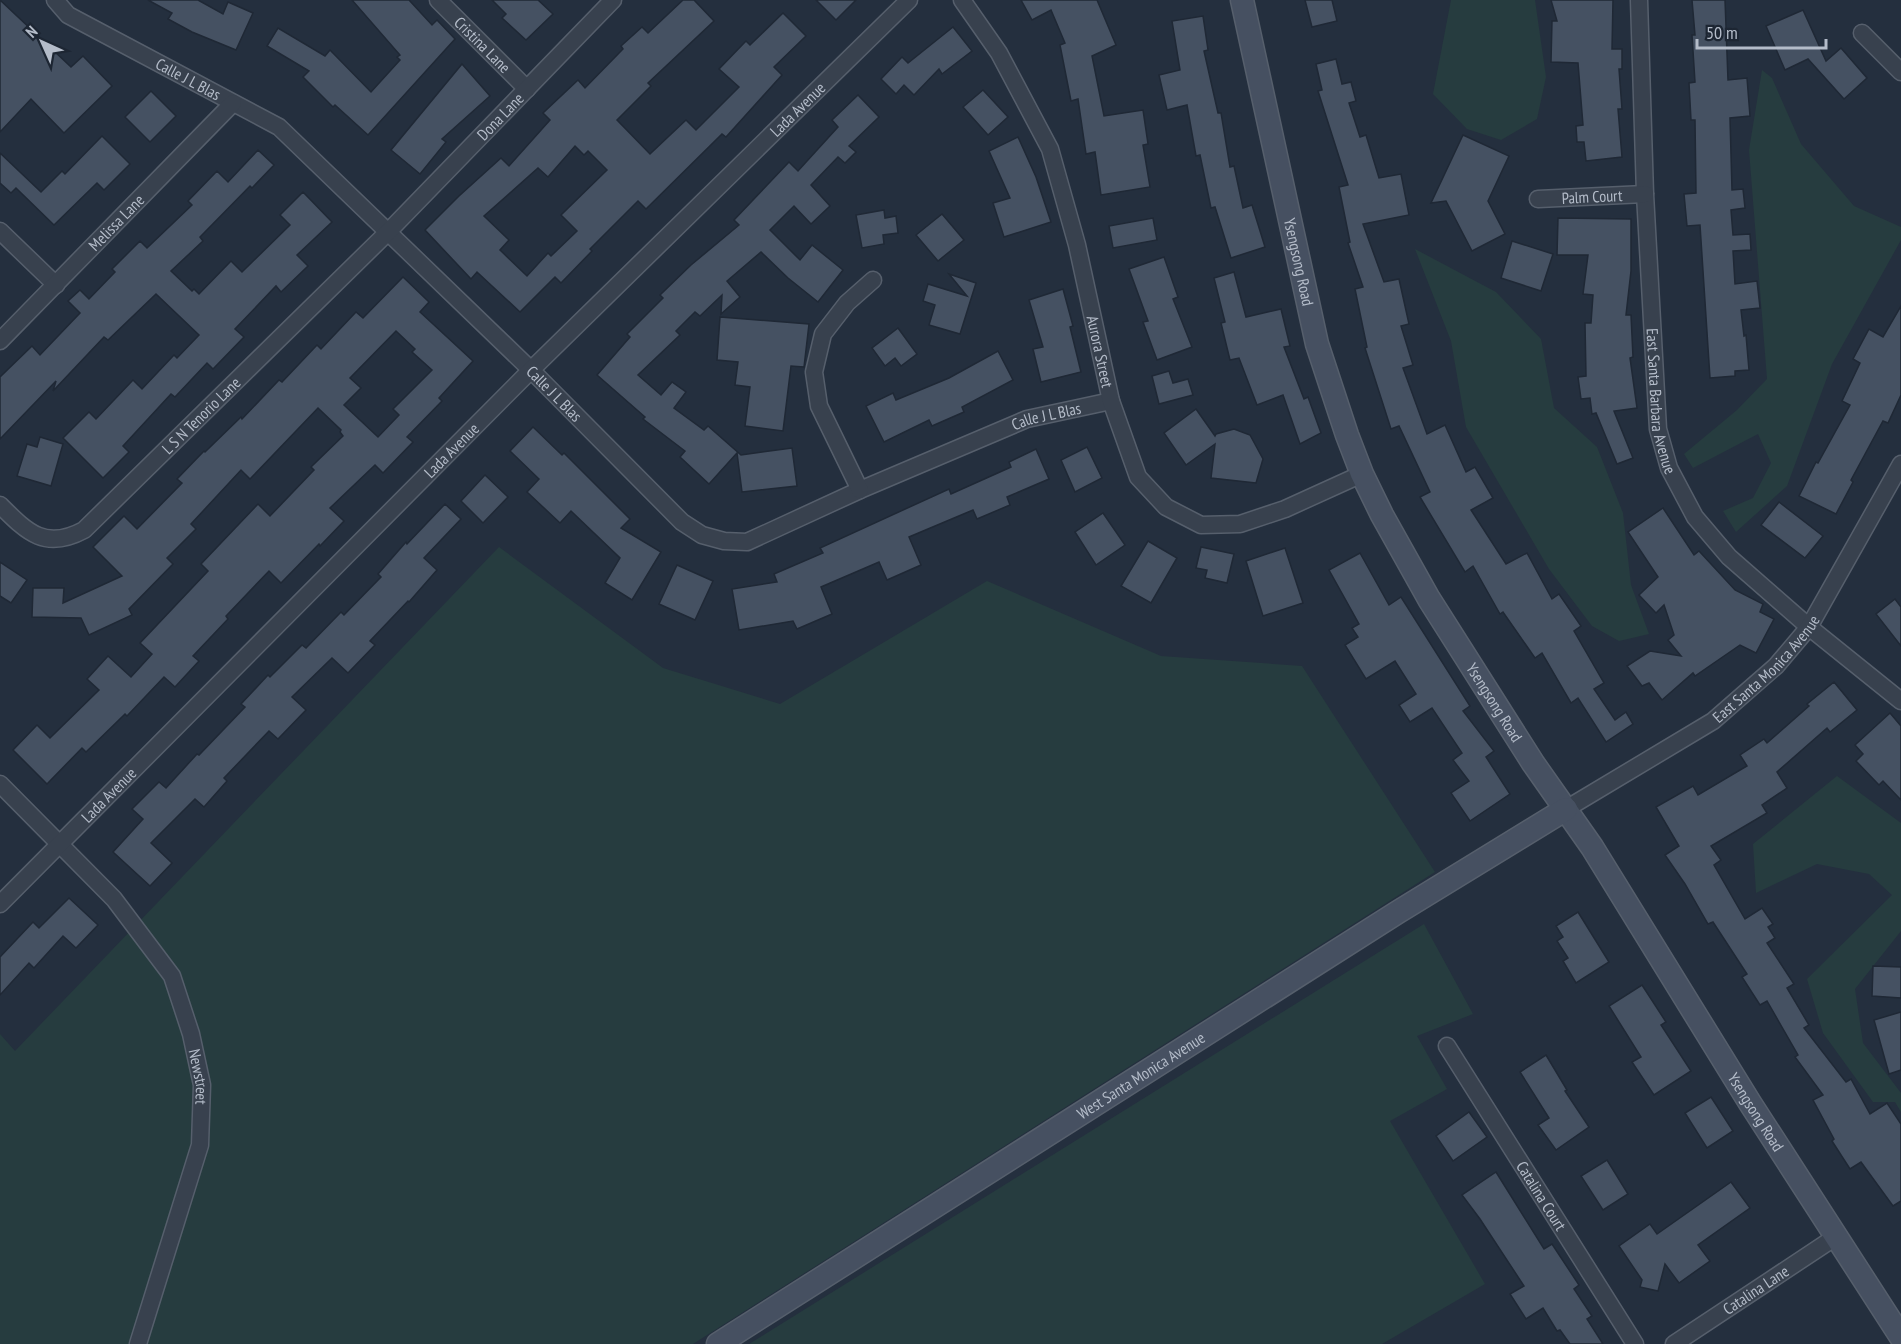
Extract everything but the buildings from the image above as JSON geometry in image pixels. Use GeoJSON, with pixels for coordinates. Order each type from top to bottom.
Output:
{"type":"FeatureCollection","features":[{"type":"Feature","properties":{"kind":"main road","name":"Ysengsong Road"},"geometry":{"type":"LineString","coordinates":[[1242,0],[1317,344],[1332,393],[1362,474],[1402,555],[1428,599],[1533,763],[1598,857],[1750,1102],[1901,1337]]}},
{"type":"Feature","properties":{"kind":"main road","name":"West Santa Monica Avenue"},"geometry":{"type":"LineString","coordinates":[[718,1344],[1398,912],[1566,809]]}},
{"type":"Feature","properties":{"kind":"street","name":"Calle J L Blas"},"geometry":{"type":"LineString","coordinates":[[55,0],[68,15],[279,127],[531,370],[682,522],[702,535],[724,542],[747,542],[860,490],[1027,419],[1111,401]]}},
{"type":"Feature","properties":{"kind":"street","name":"Cristina Lane"},"geometry":{"type":"LineString","coordinates":[[438,0],[527,89]]}},
{"type":"Feature","properties":{"kind":"street","name":"Dona Lane"},"geometry":{"type":"LineString","coordinates":[[388,232],[614,0]]}},
{"type":"Feature","properties":{"kind":"street","name":"Lada Avenue"},"geometry":{"type":"LineString","coordinates":[[0,903],[531,370],[909,0]]}},
{"type":"Feature","properties":{"kind":"street","name":"Aurora Street"},"geometry":{"type":"LineString","coordinates":[[962,0],[999,53],[1050,149],[1077,245],[1111,401],[1138,477],[1166,507],[1201,525],[1240,524],[1285,509],[1362,474]]}},
{"type":"Feature","properties":{"kind":"street","name":"East Santa Barbara Avenue"},"geometry":{"type":"LineString","coordinates":[[1639,0],[1645,194],[1658,429],[1669,468],[1695,517],[1729,557],[1809,627],[1901,701]]}},
{"type":"Feature","properties":{"kind":"street"},"geometry":{"type":"LineString","coordinates":[[1862,33],[1901,72]]}},
{"type":"Feature","properties":{"kind":"street","name":"Melissa Lane"},"geometry":{"type":"LineString","coordinates":[[0,341],[233,103]]}},
{"type":"Feature","properties":{"kind":"street","name":"Palm Court"},"geometry":{"type":"LineString","coordinates":[[1538,199],[1645,194]]}},
{"type":"Feature","properties":{"kind":"street"},"geometry":{"type":"LineString","coordinates":[[0,231],[56,285]]}},
{"type":"Feature","properties":{"kind":"street","name":"L S N Tenorio Lane"},"geometry":{"type":"LineString","coordinates":[[0,505],[21,526],[32,534],[45,538],[65,538],[84,530],[388,232]]}},
{"type":"Feature","properties":{"kind":"street"},"geometry":{"type":"LineString","coordinates":[[860,490],[819,406],[814,372],[823,334],[847,303],[873,280]]}},
{"type":"Feature","properties":{"kind":"street","name":"East Santa Monica Avenue"},"geometry":{"type":"LineString","coordinates":[[1566,809],[1713,721],[1776,666],[1809,627],[1901,464]]}},
{"type":"Feature","properties":{"kind":"street","name":"Newstreet"},"geometry":{"type":"LineString","coordinates":[[0,783],[114,898],[172,976],[191,1034],[202,1085],[200,1145],[138,1344]]}},
{"type":"Feature","properties":{"kind":"street","name":"Catalina Court"},"geometry":{"type":"LineString","coordinates":[[1447,1046],[1635,1344]]}},
{"type":"Feature","properties":{"kind":"street","name":"Catalina Lane"},"geometry":{"type":"LineString","coordinates":[[1674,1344],[1837,1236]]}},
{"type":"Feature","properties":{"kind":"green space"},"geometry":{"type":"Polygon","coordinates":[[[1451,0],[1535,0],[1546,77],[1537,119],[1501,140],[1467,129],[1433,94],[1451,0]]]}},
{"type":"Feature","properties":{"kind":"green space"},"geometry":{"type":"Polygon","coordinates":[[[1762,70],[1772,78],[1801,144],[1854,206],[1901,227],[1901,240],[1832,364],[1787,486],[1736,532],[1723,511],[1753,498],[1771,463],[1758,434],[1693,468],[1684,454],[1737,410],[1767,379],[1749,150],[1762,70]]]}},
{"type":"Feature","properties":{"kind":"green space"},"geometry":{"type":"Polygon","coordinates":[[[1415,249],[1496,292],[1541,339],[1554,408],[1597,447],[1623,513],[1631,585],[1649,634],[1619,641],[1592,626],[1549,569],[1466,427],[1451,341],[1415,249]]]}},
{"type":"Feature","properties":{"kind":"green space"},"geometry":{"type":"Polygon","coordinates":[[[499,547],[663,668],[780,704],[987,581],[1161,656],[1302,666],[1435,872],[693,1344],[0,1344],[0,1034],[15,1051],[499,547]]]}},
{"type":"Feature","properties":{"kind":"green space"},"geometry":{"type":"Polygon","coordinates":[[[1837,776],[1901,823],[1901,931],[1855,989],[1863,1043],[1901,1093],[1901,1112],[1895,1102],[1873,1102],[1823,1033],[1807,979],[1892,895],[1869,874],[1817,864],[1756,893],[1753,844],[1837,776]]]}},
{"type":"Feature","properties":{"kind":"green space"},"geometry":{"type":"Polygon","coordinates":[[[1424,924],[1473,1014],[1417,1036],[1447,1089],[1390,1121],[1485,1284],[1382,1344],[749,1344],[1424,924]]]}}]}
